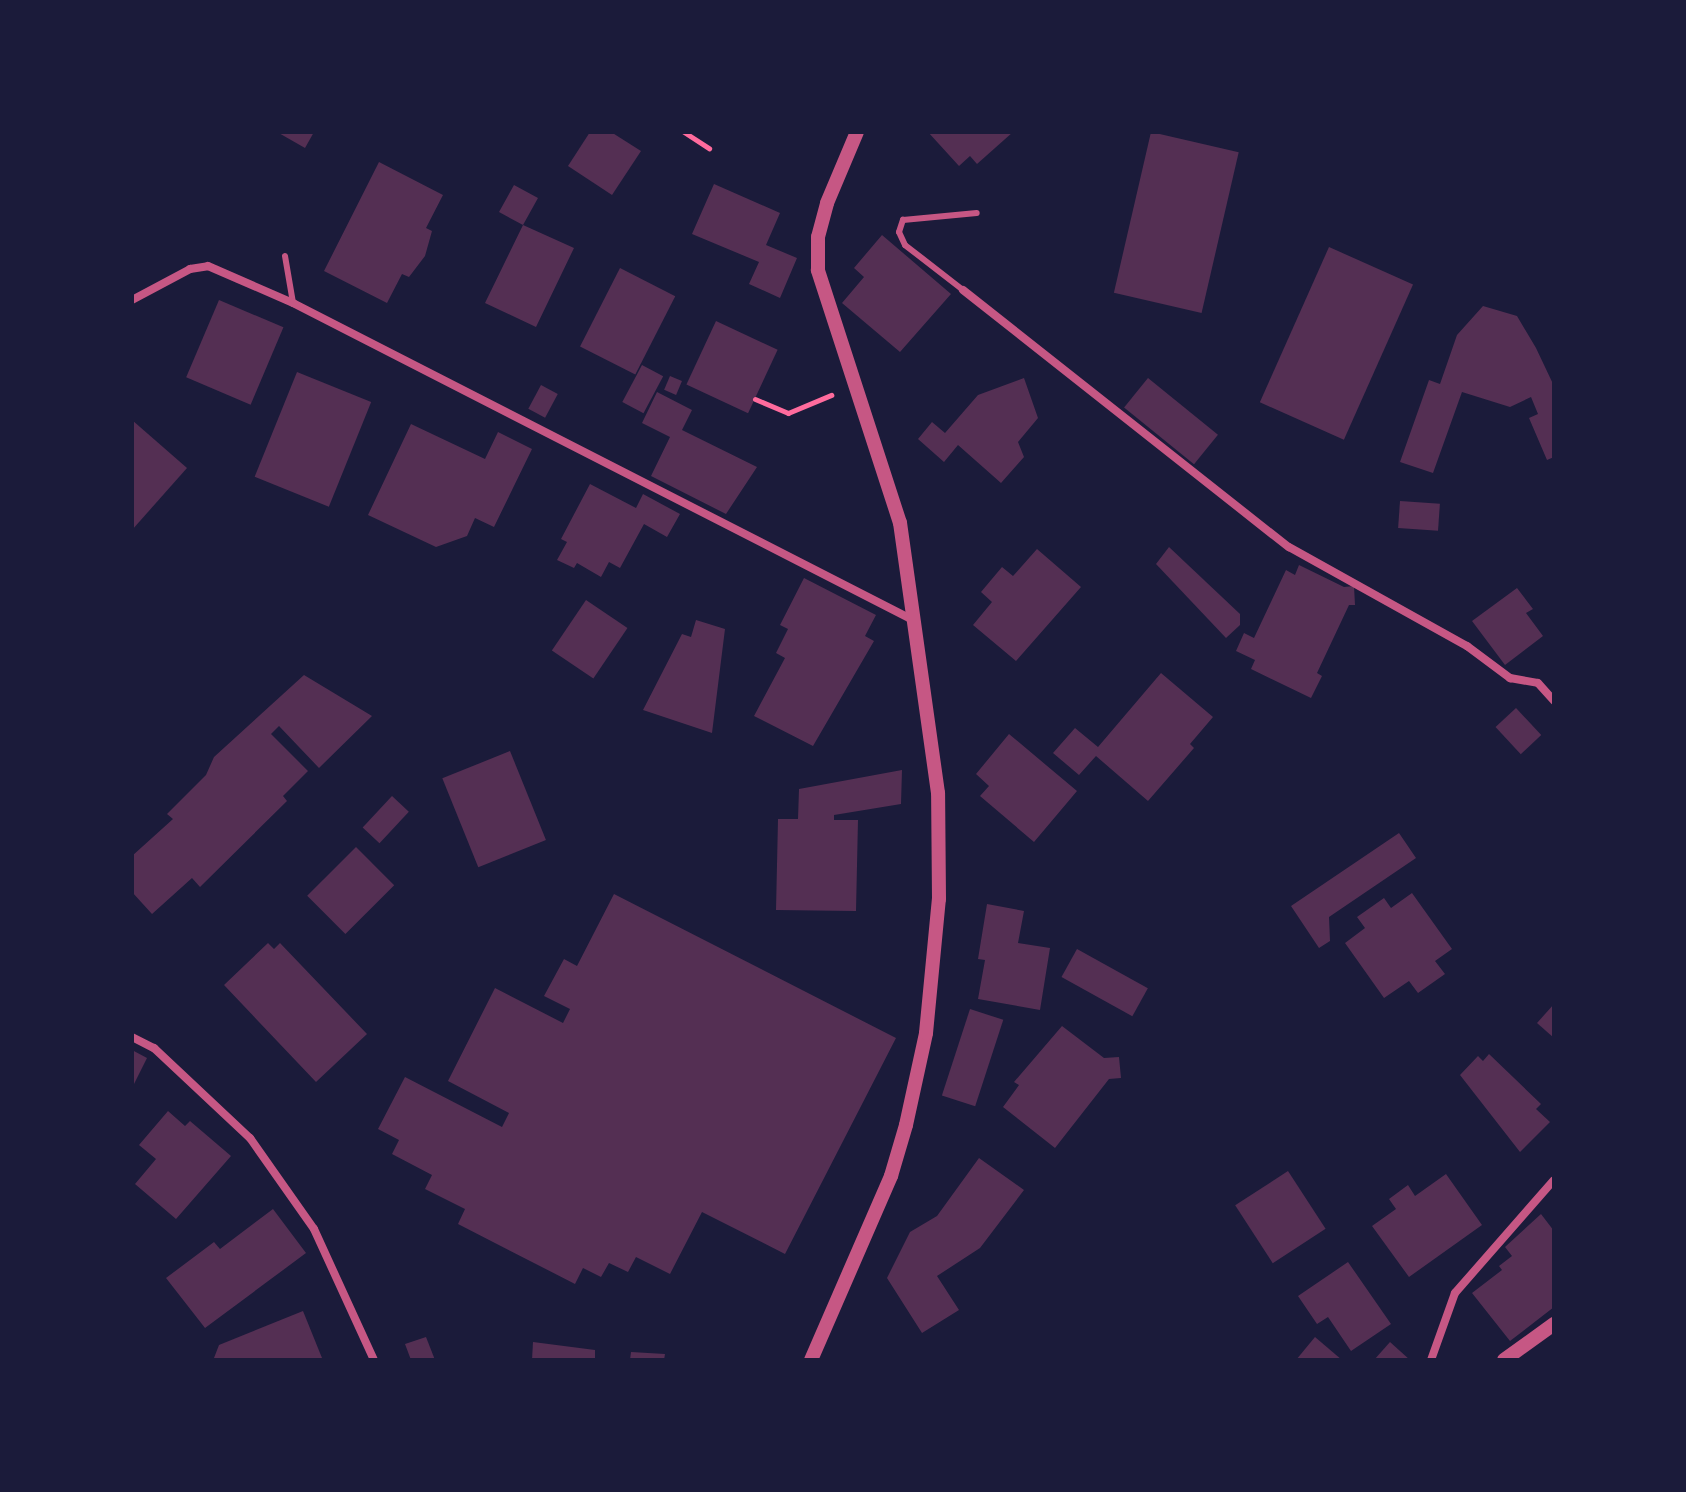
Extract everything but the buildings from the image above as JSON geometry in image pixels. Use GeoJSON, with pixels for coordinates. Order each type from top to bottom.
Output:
{"type":"FeatureCollection","features":[{"type":"Feature","properties":{"kind":"street"},"geometry":{"type":"LineString","coordinates":[[811,1360],[891,1176],[918,1075],[930,1001],[939,815],[897,510],[818,270],[818,237],[827,203],[857,132]]}},
{"type":"Feature","properties":{"kind":"street"},"geometry":{"type":"LineString","coordinates":[[132,300],[190,269],[208,266],[293,303],[913,620]]}},
{"type":"Feature","properties":{"kind":"street"},"geometry":{"type":"LineString","coordinates":[[963,290],[1289,547],[1467,646],[1510,678],[1538,683],[1554,701]]}},
{"type":"Feature","properties":{"kind":"street"},"geometry":{"type":"LineString","coordinates":[[132,1037],[154,1048],[250,1138],[314,1229],[374,1360]]}},
{"type":"Feature","properties":{"kind":"street"},"geometry":{"type":"LineString","coordinates":[[1431,1360],[1455,1293],[1554,1180]]}},
{"type":"Feature","properties":{"kind":"street"},"geometry":{"type":"LineString","coordinates":[[1504,1360],[1554,1324]]}},
{"type":"Feature","properties":{"kind":"lane"},"geometry":{"type":"LineString","coordinates":[[963,290],[905,245],[899,232],[903,220],[977,213]]}},
{"type":"Feature","properties":{"kind":"lane"},"geometry":{"type":"LineString","coordinates":[[285,256],[293,303]]}},
{"type":"Feature","properties":{"kind":"path"},"geometry":{"type":"LineString","coordinates":[[684,132],[709,148]]}},
{"type":"Feature","properties":{"kind":"path"},"geometry":{"type":"LineString","coordinates":[[755,399],[788,413],[831,395],[832,387]]}}]}
